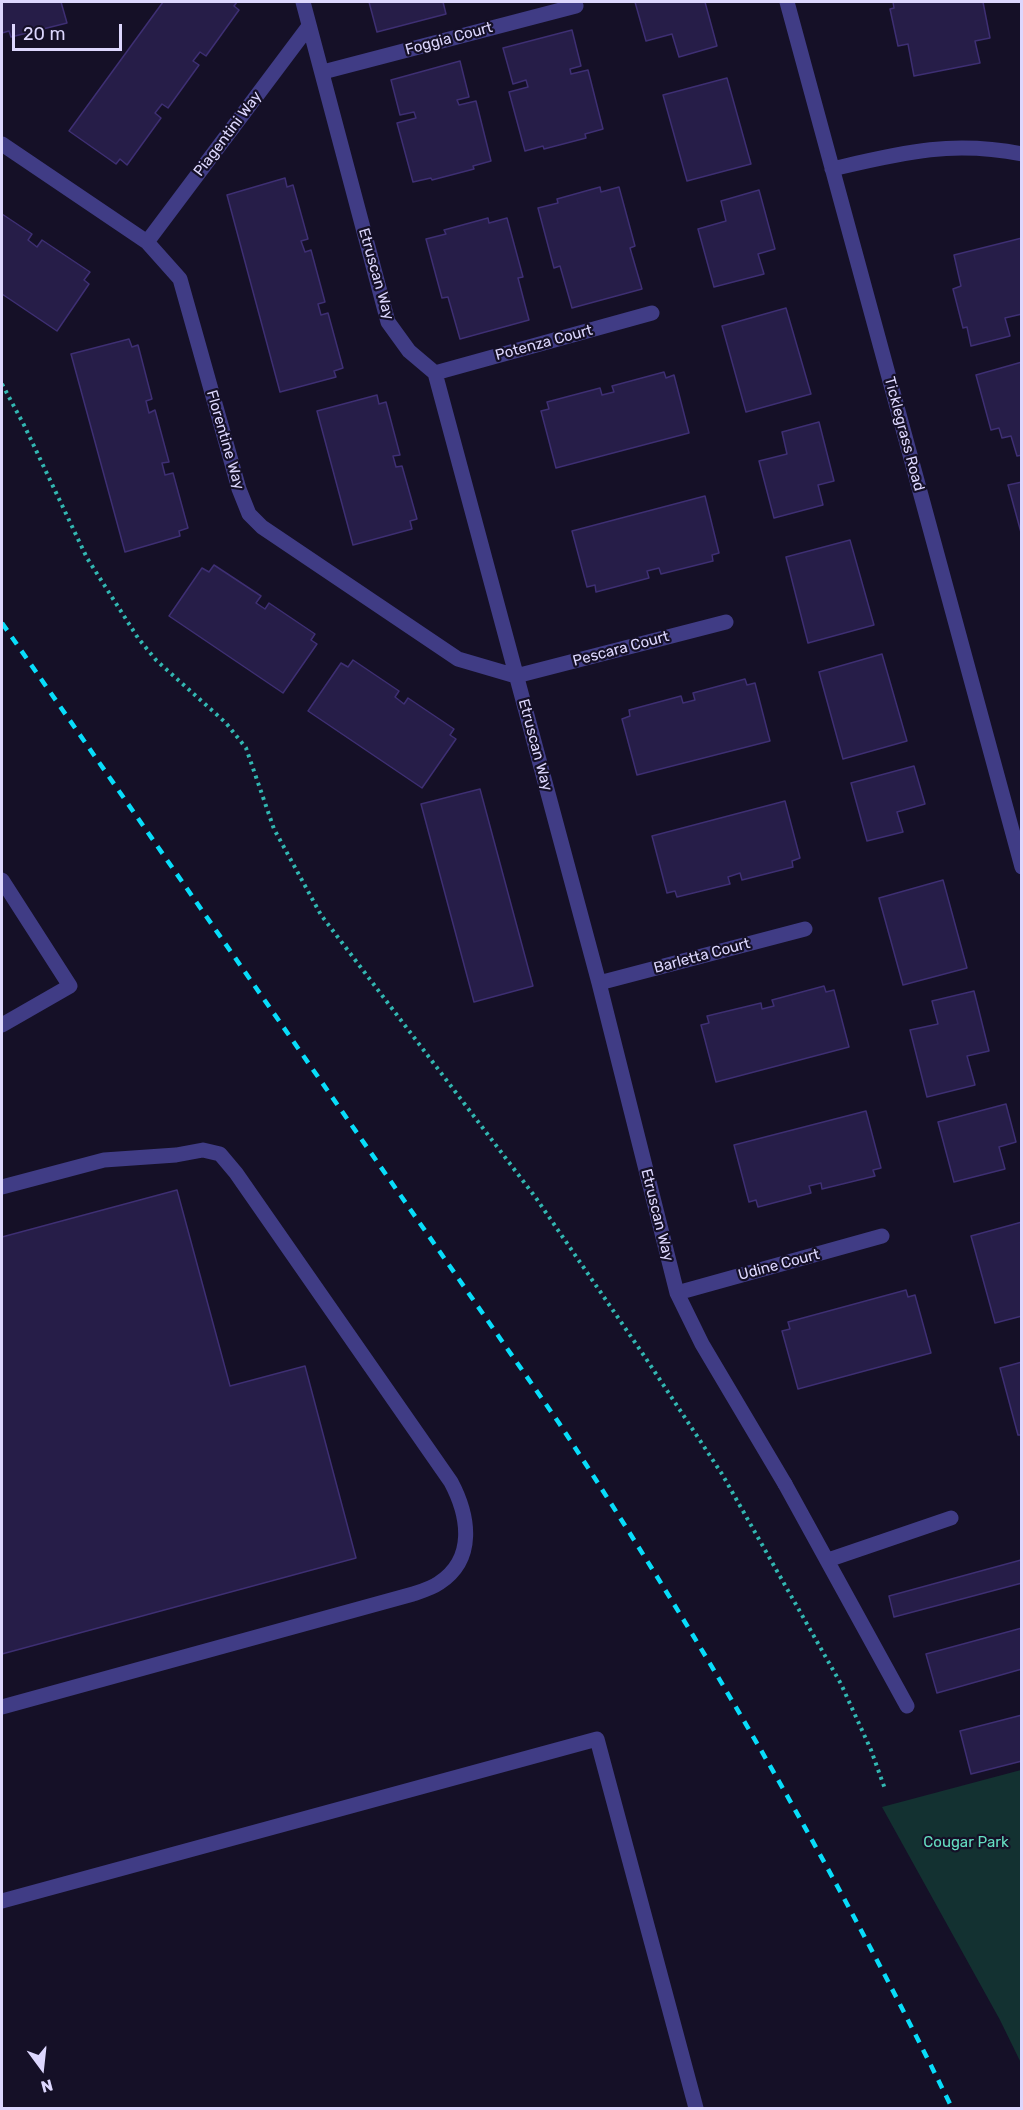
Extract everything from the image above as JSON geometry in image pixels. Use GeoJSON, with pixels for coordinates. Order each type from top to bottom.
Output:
{"type":"FeatureCollection","features":[{"type":"Feature","properties":{"kind":"street","name":"Etruscan Way"},"geometry":{"type":"LineString","coordinates":[[303,2],[388,322],[410,351],[435,373],[599,983],[677,1293],[702,1344],[785,1484],[907,1706]]}},
{"type":"Feature","properties":{"kind":"street","name":"Ticklegrass Road"},"geometry":{"type":"LineString","coordinates":[[787,2],[1022,867]]}},
{"type":"Feature","properties":{"kind":"street","name":"Foggia Court"},"geometry":{"type":"LineString","coordinates":[[323,72],[576,6]]}},
{"type":"Feature","properties":{"kind":"street","name":"Piagentini Way"},"geometry":{"type":"LineString","coordinates":[[147,242],[309,26]]}},
{"type":"Feature","properties":{"kind":"street","name":"Florentine Way"},"geometry":{"type":"LineString","coordinates":[[2,144],[147,242],[180,279],[239,489],[249,514],[262,527],[458,658],[516,676]]}},
{"type":"Feature","properties":{"kind":"street"},"geometry":{"type":"LineString","coordinates":[[832,169],[898,153],[940,147],[964,147],[1022,154]]}},
{"type":"Feature","properties":{"kind":"street","name":"Potenza Court"},"geometry":{"type":"LineString","coordinates":[[435,373],[652,313]]}},
{"type":"Feature","properties":{"kind":"street","name":"Pescara Court"},"geometry":{"type":"LineString","coordinates":[[516,676],[726,622]]}},
{"type":"Feature","properties":{"kind":"street"},"geometry":{"type":"LineString","coordinates":[[2,880],[70,986],[2,1025]]}},
{"type":"Feature","properties":{"kind":"street","name":"Barletta Court"},"geometry":{"type":"LineString","coordinates":[[599,983],[805,929]]}},
{"type":"Feature","properties":{"kind":"street"},"geometry":{"type":"LineString","coordinates":[[2,1187],[104,1160],[176,1155],[203,1150],[220,1154],[236,1173],[451,1482],[461,1500],[467,1534],[464,1553],[456,1569],[439,1583],[413,1594],[2,1707]]}},
{"type":"Feature","properties":{"kind":"street","name":"Udine Court"},"geometry":{"type":"LineString","coordinates":[[677,1293],[882,1236]]}},
{"type":"Feature","properties":{"kind":"street"},"geometry":{"type":"LineString","coordinates":[[828,1560],[951,1518]]}},
{"type":"Feature","properties":{"kind":"street"},"geometry":{"type":"LineString","coordinates":[[2,1900],[597,1739],[696,2109]]}},
{"type":"Feature","properties":{"kind":"path"},"geometry":{"type":"LineString","coordinates":[[2,384],[87,558],[138,638],[156,660],[226,723],[246,748],[274,830],[321,915],[536,1198],[722,1474],[841,1684],[872,1750],[885,1789]]}},
{"type":"Feature","properties":{"kind":"green space","name":"Cougar Park"},"geometry":{"type":"Polygon","coordinates":[[[1022,1770],[1021,2063],[1000,2020],[882,1807],[1022,1770]]]}},
{"type":"Feature","properties":{"kind":"building"},"geometry":{"type":"Polygon","coordinates":[[[2,2],[61,2],[67,23],[11,37],[9,31],[2,33],[2,2]]]}},
{"type":"Feature","properties":{"kind":"building"},"geometry":{"type":"Polygon","coordinates":[[[163,2],[237,2],[234,6],[239,10],[206,56],[200,52],[193,61],[199,65],[168,108],[162,104],[155,113],[161,118],[127,165],[120,159],[116,164],[69,131],[163,2]]]}},
{"type":"Feature","properties":{"kind":"building"},"geometry":{"type":"Polygon","coordinates":[[[369,2],[443,2],[446,14],[377,32],[369,2]]]}},
{"type":"Feature","properties":{"kind":"building"},"geometry":{"type":"Polygon","coordinates":[[[635,2],[705,2],[717,46],[679,57],[672,34],[646,41],[635,2]]]}},
{"type":"Feature","properties":{"kind":"building"},"geometry":{"type":"Polygon","coordinates":[[[893,2],[983,2],[990,38],[975,41],[980,63],[914,76],[908,44],[898,46],[890,9],[894,8],[893,2]]]}},
{"type":"Feature","properties":{"kind":"building"},"geometry":{"type":"Polygon","coordinates":[[[572,30],[581,66],[570,69],[571,74],[588,70],[603,129],[585,134],[586,138],[544,149],[543,146],[525,151],[509,92],[528,87],[526,80],[513,84],[503,48],[572,30]]]}},
{"type":"Feature","properties":{"kind":"building"},"geometry":{"type":"Polygon","coordinates":[[[460,61],[469,97],[457,100],[459,105],[476,101],[491,161],[473,166],[474,169],[432,180],[431,178],[413,182],[397,123],[416,118],[414,112],[400,115],[391,80],[460,61]]]}},
{"type":"Feature","properties":{"kind":"building"},"geometry":{"type":"Polygon","coordinates":[[[727,78],[751,164],[687,181],[663,95],[727,78]]]}},
{"type":"Feature","properties":{"kind":"building"},"geometry":{"type":"Polygon","coordinates":[[[285,178],[287,187],[293,185],[308,239],[301,241],[305,252],[311,250],[325,302],[318,304],[321,315],[328,313],[343,368],[334,371],[336,377],[280,392],[227,195],[285,178]]]}},
{"type":"Feature","properties":{"kind":"building"},"geometry":{"type":"Polygon","coordinates":[[[600,187],[601,192],[619,187],[635,246],[630,248],[642,289],[572,308],[560,266],[554,268],[538,208],[558,203],[557,199],[600,187]]]}},
{"type":"Feature","properties":{"kind":"building"},"geometry":{"type":"Polygon","coordinates":[[[759,190],[775,249],[758,254],[764,274],[714,287],[698,229],[726,221],[721,201],[759,190]]]}},
{"type":"Feature","properties":{"kind":"building"},"geometry":{"type":"Polygon","coordinates":[[[2,214],[32,234],[28,240],[37,247],[42,240],[90,272],[84,280],[89,284],[57,331],[2,294],[2,214]]]}},
{"type":"Feature","properties":{"kind":"building"},"geometry":{"type":"Polygon","coordinates":[[[488,218],[489,223],[507,218],[523,277],[518,278],[529,320],[460,339],[448,297],[442,298],[426,239],[446,234],[444,230],[488,218]]]}},
{"type":"Feature","properties":{"kind":"building"},"geometry":{"type":"Polygon","coordinates":[[[1022,238],[1022,314],[1005,318],[1010,336],[971,346],[967,327],[963,328],[953,289],[961,286],[954,255],[1022,238]]]}},
{"type":"Feature","properties":{"kind":"building"},"geometry":{"type":"Polygon","coordinates":[[[786,308],[811,394],[746,412],[722,326],[786,308]]]}},
{"type":"Feature","properties":{"kind":"building"},"geometry":{"type":"Polygon","coordinates":[[[129,339],[132,347],[138,345],[152,399],[146,401],[149,413],[155,410],[169,462],[162,463],[165,475],[173,473],[188,528],[179,531],[180,536],[125,552],[71,354],[129,339]]]}},
{"type":"Feature","properties":{"kind":"building"},"geometry":{"type":"Polygon","coordinates":[[[1022,362],[1022,455],[1017,456],[1011,436],[1002,438],[999,428],[991,430],[976,375],[1022,362]]]}},
{"type":"Feature","properties":{"kind":"building"},"geometry":{"type":"Polygon","coordinates":[[[664,372],[666,378],[674,375],[689,433],[556,468],[541,411],[549,409],[547,402],[600,388],[602,395],[614,392],[612,386],[664,372]]]}},
{"type":"Feature","properties":{"kind":"building"},"geometry":{"type":"Polygon","coordinates":[[[377,395],[379,404],[386,402],[400,455],[393,456],[396,467],[402,466],[417,519],[410,521],[412,529],[353,545],[317,411],[377,395]]]}},
{"type":"Feature","properties":{"kind":"building"},"geometry":{"type":"Polygon","coordinates":[[[819,422],[834,481],[818,485],[823,505],[774,518],[759,461],[787,454],[782,432],[819,422]]]}},
{"type":"Feature","properties":{"kind":"building"},"geometry":{"type":"Polygon","coordinates":[[[1022,482],[1022,536],[1008,485],[1022,482]]]}},
{"type":"Feature","properties":{"kind":"building"},"geometry":{"type":"Polygon","coordinates":[[[705,496],[719,553],[712,555],[713,561],[661,574],[659,568],[647,571],[649,578],[596,592],[595,585],[587,587],[572,531],[705,496]]]}},
{"type":"Feature","properties":{"kind":"building"},"geometry":{"type":"Polygon","coordinates":[[[850,540],[874,625],[808,643],[786,557],[850,540]]]}},
{"type":"Feature","properties":{"kind":"building"},"geometry":{"type":"Polygon","coordinates":[[[214,565],[261,596],[256,603],[265,609],[269,603],[315,634],[311,640],[317,644],[283,693],[169,616],[202,568],[209,572],[214,565]]]}},
{"type":"Feature","properties":{"kind":"building"},"geometry":{"type":"Polygon","coordinates":[[[882,654],[907,741],[843,759],[819,672],[882,654]]]}},
{"type":"Feature","properties":{"kind":"building"},"geometry":{"type":"Polygon","coordinates":[[[353,660],[399,691],[395,697],[404,704],[408,698],[454,729],[450,735],[456,739],[422,788],[308,711],[341,663],[348,667],[353,660]]]}},
{"type":"Feature","properties":{"kind":"building"},"geometry":{"type":"Polygon","coordinates":[[[745,679],[747,685],[755,683],[770,741],[637,775],[622,719],[630,716],[629,710],[681,696],[683,703],[695,700],[693,693],[745,679]]]}},
{"type":"Feature","properties":{"kind":"building"},"geometry":{"type":"Polygon","coordinates":[[[914,766],[925,804],[897,812],[903,832],[867,841],[851,783],[914,766]]]}},
{"type":"Feature","properties":{"kind":"building"},"geometry":{"type":"Polygon","coordinates":[[[480,789],[533,986],[474,1002],[421,804],[480,789]]]}},
{"type":"Feature","properties":{"kind":"building"},"geometry":{"type":"Polygon","coordinates":[[[785,801],[800,858],[792,861],[793,867],[742,880],[740,873],[728,877],[730,884],[677,897],[675,891],[667,893],[652,836],[785,801]]]}},
{"type":"Feature","properties":{"kind":"building"},"geometry":{"type":"Polygon","coordinates":[[[943,880],[967,968],[903,985],[879,898],[943,880]]]}},
{"type":"Feature","properties":{"kind":"building"},"geometry":{"type":"Polygon","coordinates":[[[824,986],[826,992],[834,990],[849,1047],[716,1082],[701,1025],[709,1023],[707,1016],[761,1003],[762,1009],[774,1006],[772,1000],[824,986]]]}},
{"type":"Feature","properties":{"kind":"building"},"geometry":{"type":"Polygon","coordinates":[[[974,991],[989,1051],[967,1056],[975,1085],[927,1097],[910,1030],[938,1024],[932,1001],[974,991]]]}},
{"type":"Feature","properties":{"kind":"building"},"geometry":{"type":"Polygon","coordinates":[[[1006,1104],[1016,1142],[999,1147],[1005,1169],[954,1182],[938,1122],[1006,1104]]]}},
{"type":"Feature","properties":{"kind":"building"},"geometry":{"type":"Polygon","coordinates":[[[866,1111],[881,1168],[873,1170],[875,1176],[822,1189],[821,1183],[809,1186],[811,1193],[758,1207],[756,1200],[749,1202],[734,1145],[866,1111]]]}},
{"type":"Feature","properties":{"kind":"building"},"geometry":{"type":"Polygon","coordinates":[[[177,1190],[230,1386],[305,1366],[356,1558],[2,1654],[2,1237],[177,1190]]]}},
{"type":"Feature","properties":{"kind":"building"},"geometry":{"type":"Polygon","coordinates":[[[1022,1222],[1022,1316],[995,1323],[971,1236],[1022,1222]]]}},
{"type":"Feature","properties":{"kind":"building"},"geometry":{"type":"Polygon","coordinates":[[[906,1290],[908,1297],[915,1295],[931,1353],[798,1389],[782,1331],[790,1329],[788,1322],[906,1290]]]}},
{"type":"Feature","properties":{"kind":"building"},"geometry":{"type":"Polygon","coordinates":[[[1022,1362],[1022,1435],[1018,1435],[1000,1368],[1022,1362]]]}},
{"type":"Feature","properties":{"kind":"building"},"geometry":{"type":"Polygon","coordinates":[[[1021,1560],[1022,1583],[894,1617],[889,1596],[1021,1560]]]}},
{"type":"Feature","properties":{"kind":"building"},"geometry":{"type":"Polygon","coordinates":[[[1022,1628],[1022,1669],[937,1693],[926,1654],[1022,1628]]]}},
{"type":"Feature","properties":{"kind":"building"},"geometry":{"type":"Polygon","coordinates":[[[1022,1715],[1022,1761],[971,1774],[960,1731],[1022,1715]]]}},
{"type":"Feature","properties":{"kind":"railway"},"geometry":{"type":"LineString","coordinates":[[2,623],[559,1423],[613,1507],[717,1675],[815,1845],[908,2019],[952,2108]]}}]}
